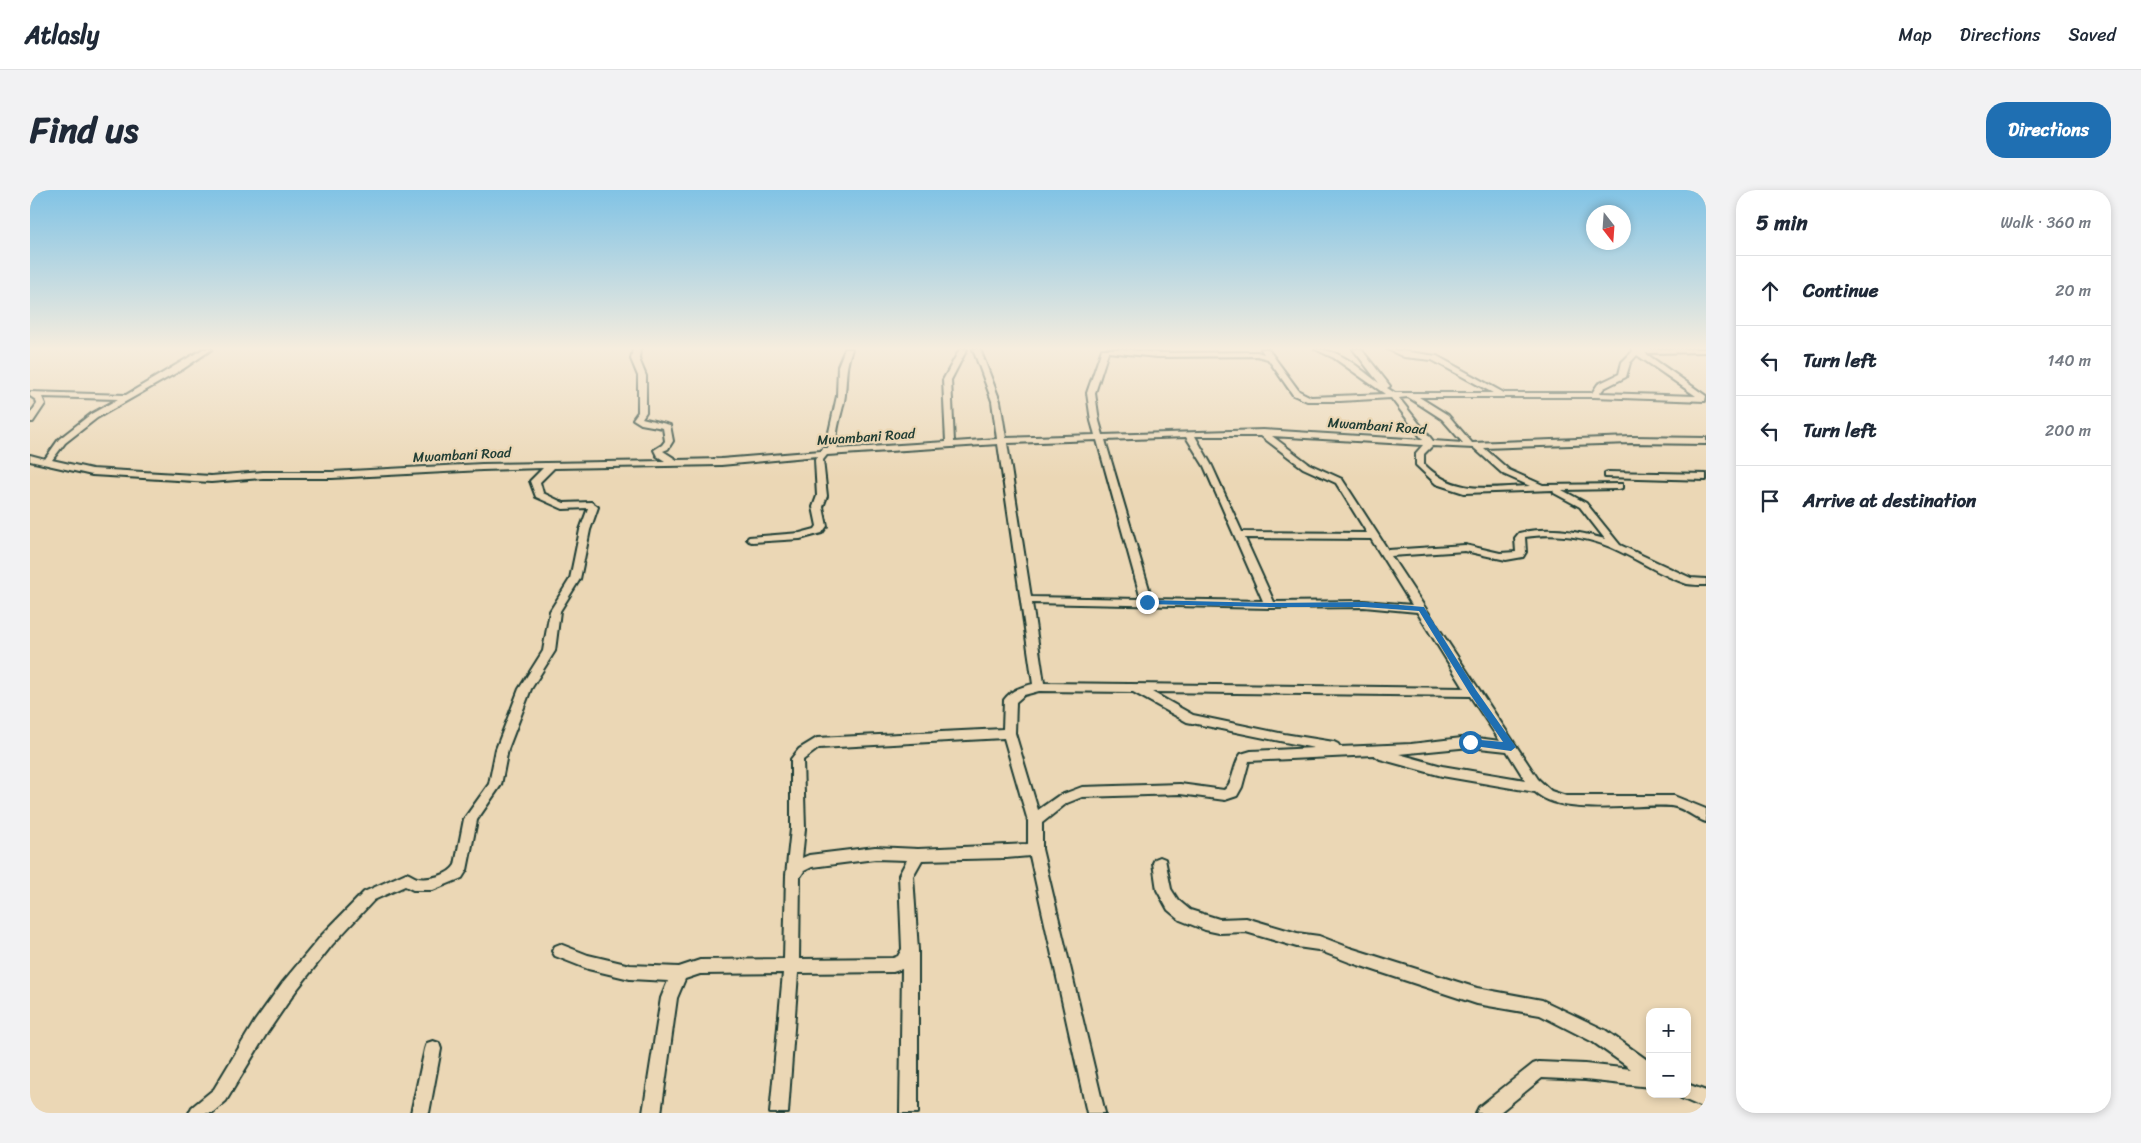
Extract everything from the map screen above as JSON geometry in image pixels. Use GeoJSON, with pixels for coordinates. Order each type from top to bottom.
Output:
{"type":"FeatureCollection","features":[{"type":"Feature","properties":{"kind":"street"},"geometry":{"type":"LineString","coordinates":[[46,463],[62,441],[94,416],[137,392]]}},
{"type":"Feature","properties":{"kind":"street"},"geometry":{"type":"LineString","coordinates":[[642,392],[642,412],[637,419],[640,422],[649,422],[667,427],[669,442],[666,447],[658,450],[666,458],[676,463]]}},
{"type":"Feature","properties":{"kind":"street"},"geometry":{"type":"LineString","coordinates":[[832,448],[841,392]]}},
{"type":"Feature","properties":{"kind":"street"},"geometry":{"type":"LineString","coordinates":[[946,392],[950,444]]}},
{"type":"Feature","properties":{"kind":"street"},"geometry":{"type":"LineString","coordinates":[[993,392],[996,401],[1027,600],[1031,644],[1039,687]]}},
{"type":"Feature","properties":{"kind":"street"},"geometry":{"type":"LineString","coordinates":[[1091,392],[1098,437],[1121,506],[1147,602]]}},
{"type":"Feature","properties":{"kind":"street"},"geometry":{"type":"LineString","coordinates":[[1298,392],[1302,396],[1326,400],[1408,395],[1594,395],[1705,399]]}},
{"type":"Feature","properties":{"kind":"street"},"geometry":{"type":"LineString","coordinates":[[1388,392],[1393,396]]}},
{"type":"Feature","properties":{"kind":"street"},"geometry":{"type":"LineString","coordinates":[[1390,392],[1430,443],[1420,453],[1420,465],[1434,480],[1450,487],[1464,490],[1619,486]]}},
{"type":"Feature","properties":{"kind":"street"},"geometry":{"type":"LineString","coordinates":[[1498,392],[1507,396]]}},
{"type":"Feature","properties":{"kind":"street"},"geometry":{"type":"LineString","coordinates":[[32,394],[129,397]]}},
{"type":"Feature","properties":{"kind":"street"},"geometry":{"type":"LineString","coordinates":[[30,420],[41,401],[32,394]]}},
{"type":"Feature","properties":{"kind":"street"},"geometry":{"type":"LineString","coordinates":[[1408,395],[1445,417],[1473,446],[1513,476],[1553,489],[1583,505],[1618,547]]}},
{"type":"Feature","properties":{"kind":"street"},"geometry":{"type":"LineString","coordinates":[[1263,433],[1306,466],[1339,481],[1384,554],[1533,783],[1547,795],[1566,801],[1674,801],[1697,810],[1706,817]]}},
{"type":"Feature","properties":{"kind":"street","name":"Mwambani Road"},"geometry":{"type":"LineString","coordinates":[[30,458],[92,472],[212,479],[264,475],[332,475],[552,465],[721,462],[822,454],[832,448],[1189,434],[1263,433],[1473,446],[1631,440],[1706,441]]}},
{"type":"Feature","properties":{"kind":"street"},"geometry":{"type":"LineString","coordinates":[[1189,434],[1208,466],[1270,605]]}},
{"type":"Feature","properties":{"kind":"street"},"geometry":{"type":"LineString","coordinates":[[752,539],[800,536],[819,531],[822,526],[818,507],[822,496],[819,460],[822,454]]}},
{"type":"Feature","properties":{"kind":"street"},"geometry":{"type":"LineString","coordinates":[[198,1113],[220,1095],[261,1027],[289,986],[327,940],[370,896],[406,879],[413,884],[433,884],[457,874],[462,866],[472,819],[495,785],[502,749],[525,689],[548,651],[556,611],[575,579],[585,530],[591,515],[591,505],[563,506],[539,495],[535,481],[552,465]]}},
{"type":"Feature","properties":{"kind":"street"},"geometry":{"type":"LineString","coordinates":[[1608,475],[1706,477]]}},
{"type":"Feature","properties":{"kind":"street"},"geometry":{"type":"LineString","coordinates":[[1384,554],[1405,550],[1454,548],[1482,550],[1503,557],[1512,557],[1519,555],[1521,552],[1520,538],[1522,535],[1545,532],[1596,539],[1618,547],[1689,581],[1706,582]]}},
{"type":"Feature","properties":{"kind":"street"},"geometry":{"type":"LineString","coordinates":[[1240,535],[1374,536]]}},
{"type":"Feature","properties":{"kind":"street"},"geometry":{"type":"LineString","coordinates":[[1027,600],[1270,605],[1364,604],[1421,609]]}},
{"type":"Feature","properties":{"kind":"street"},"geometry":{"type":"LineString","coordinates":[[1096,1113],[1035,849],[1035,820],[1009,733],[1010,700],[1020,692],[1039,687],[1473,692]]}},
{"type":"Feature","properties":{"kind":"street"},"geometry":{"type":"LineString","coordinates":[[1136,689],[1175,712],[1191,719],[1312,745],[1368,751],[1442,771],[1539,788]]}},
{"type":"Feature","properties":{"kind":"street"},"geometry":{"type":"LineString","coordinates":[[779,1113],[791,966],[793,875],[798,830],[797,759],[803,752],[817,743],[1009,733]]}},
{"type":"Feature","properties":{"kind":"street"},"geometry":{"type":"LineString","coordinates":[[1035,820],[1069,795],[1082,792],[1180,789],[1225,795],[1232,792],[1245,757],[1411,749],[1470,742],[1511,747]]}},
{"type":"Feature","properties":{"kind":"street"},"geometry":{"type":"LineString","coordinates":[[793,875],[799,867],[809,861],[875,853],[918,855],[933,853],[1017,853],[1035,849]]}},
{"type":"Feature","properties":{"kind":"street"},"geometry":{"type":"LineString","coordinates":[[909,1113],[910,950],[906,875],[918,855]]}},
{"type":"Feature","properties":{"kind":"street"},"geometry":{"type":"LineString","coordinates":[[1160,863],[1164,890],[1173,904],[1185,915],[1219,926],[1246,925],[1297,940],[1319,943],[1349,955],[1477,996],[1542,1008],[1599,1036],[1646,1069]]}},
{"type":"Feature","properties":{"kind":"street"},"geometry":{"type":"LineString","coordinates":[[560,951],[588,962],[630,972],[679,974],[700,967],[893,965],[903,961],[910,950]]}},
{"type":"Feature","properties":{"kind":"street"},"geometry":{"type":"LineString","coordinates":[[652,1113],[669,998],[679,974]]}},
{"type":"Feature","properties":{"kind":"street"},"geometry":{"type":"LineString","coordinates":[[420,1113],[433,1049]]}},
{"type":"Feature","properties":{"kind":"street"},"geometry":{"type":"LineString","coordinates":[[1485,1113],[1539,1070],[1585,1072],[1646,1080]]}},
{"type":"Feature","properties":{"kind":"street"},"geometry":{"type":"LineString","coordinates":[[1691,1094],[1706,1100]]}},
{"type":"Feature","properties":{"kind":"route"},"geometry":{"type":"LineString","coordinates":[[1147,602],[1270,605],[1364,604],[1421,609],[1473,692],[1511,747],[1470,742]]}}]}
